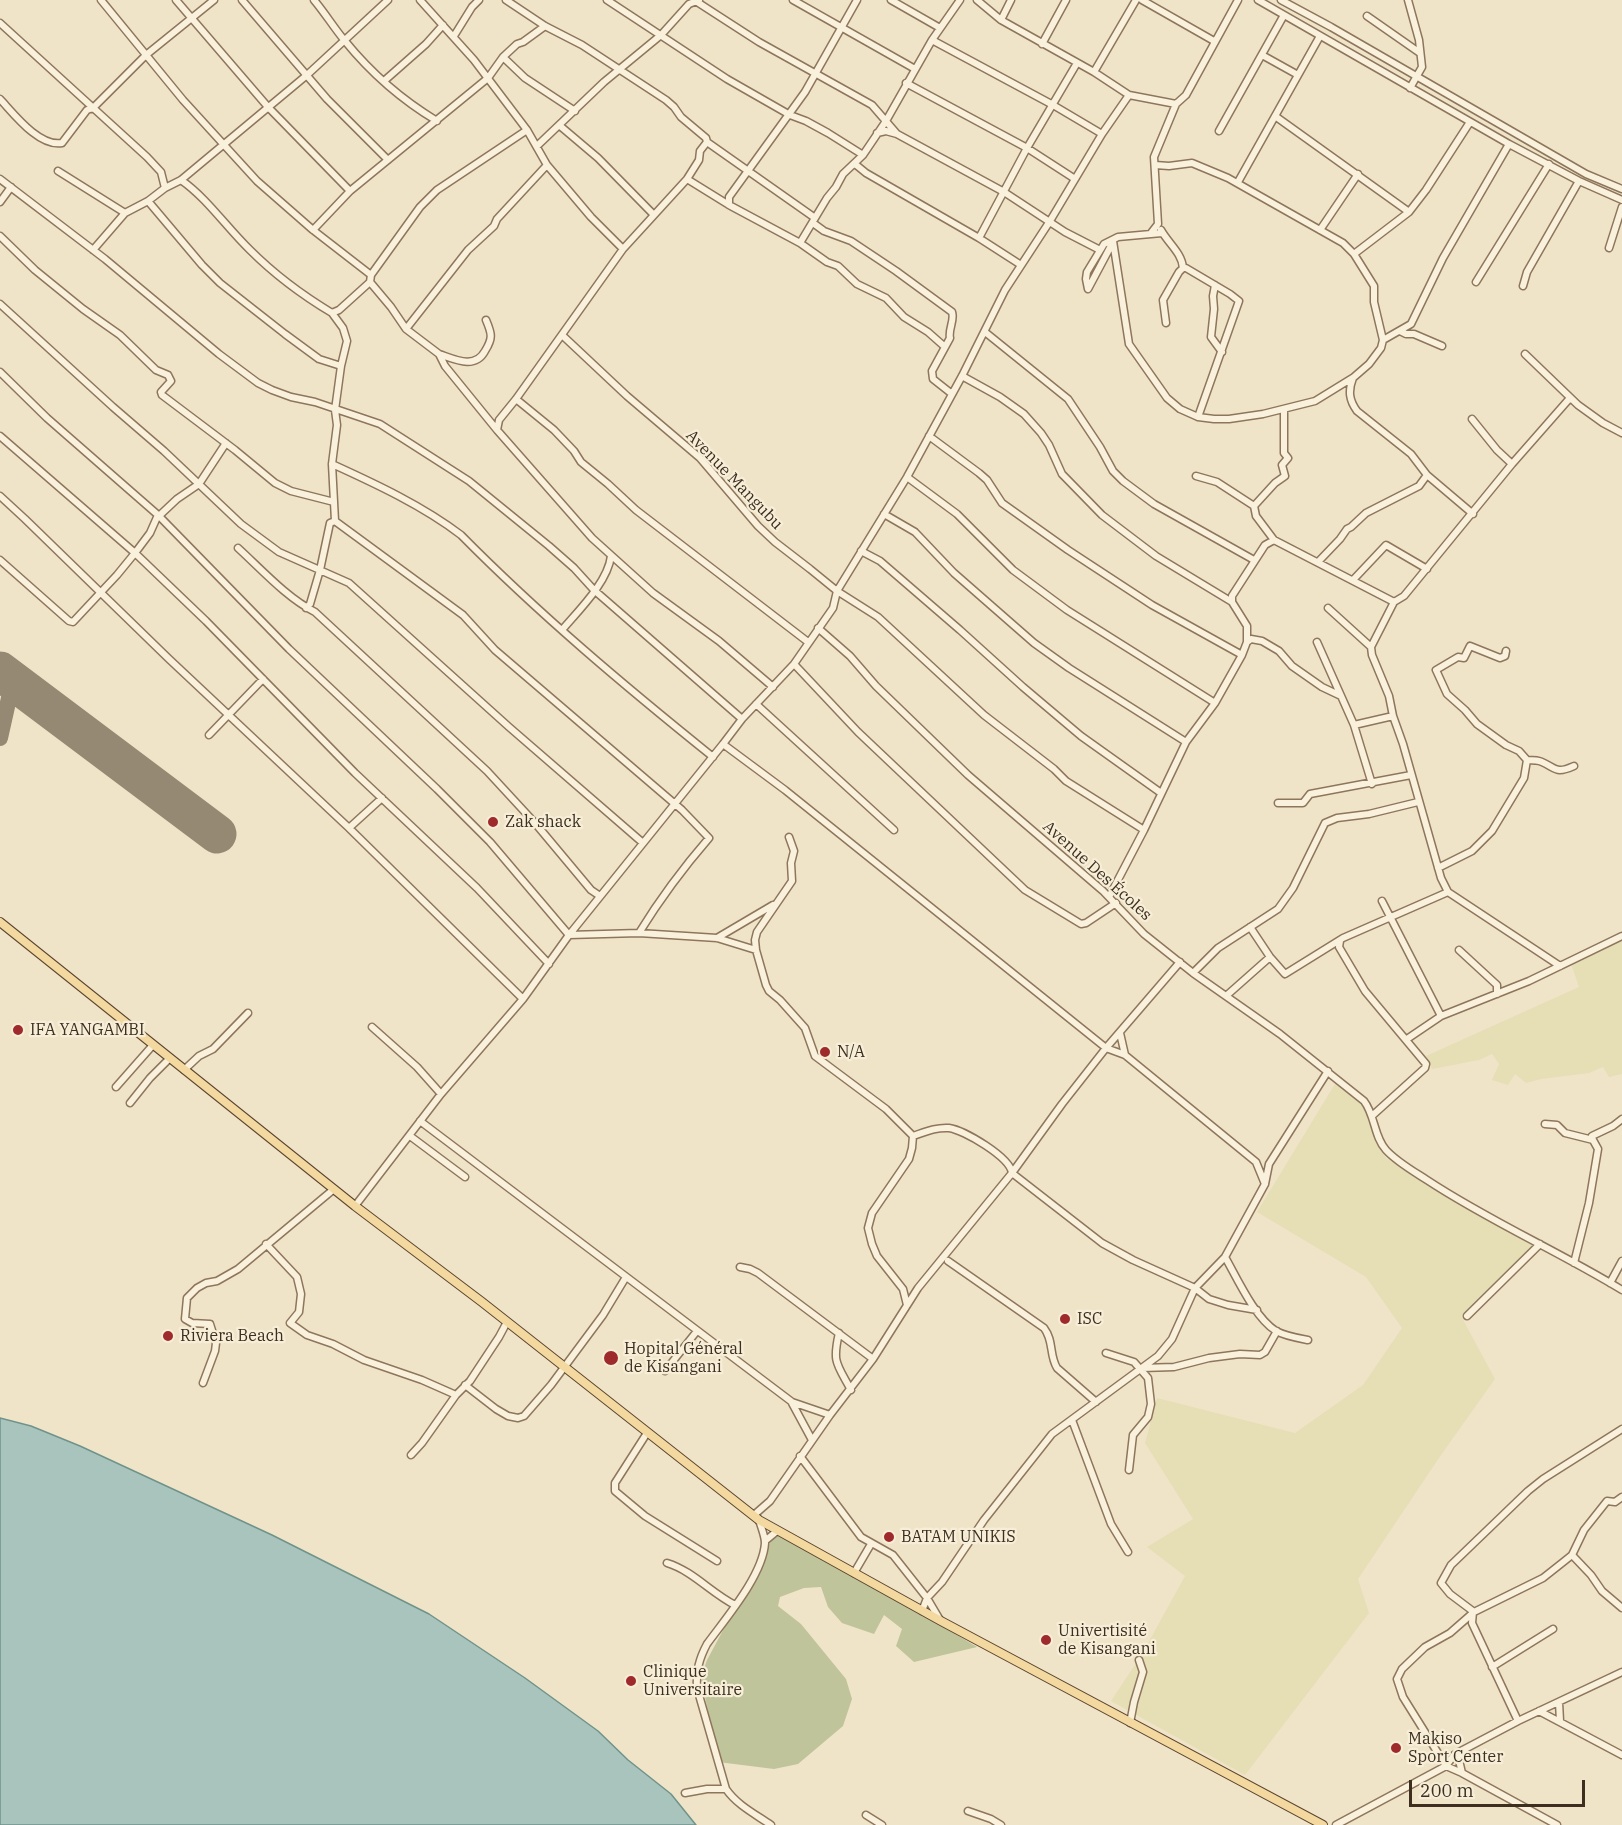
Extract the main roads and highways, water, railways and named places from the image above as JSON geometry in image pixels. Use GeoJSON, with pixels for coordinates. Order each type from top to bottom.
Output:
{"type":"FeatureCollection","features":[{"type":"Feature","properties":{"kind":"main road"},"geometry":{"type":"LineString","coordinates":[[0,922],[334,1190],[777,1532],[1323,1825]]}},
{"type":"Feature","properties":{"kind":"water"},"geometry":{"type":"Polygon","coordinates":[[[0,1418],[31,1426],[80,1446],[272,1535],[429,1614],[525,1678],[598,1731],[628,1760],[671,1794],[696,1825],[0,1825],[0,1418]]]}},
{"type":"Feature","properties":{"kind":"place","name":"Zak shack"},"geometry":{"type":"Point","coordinates":[493,822]}},
{"type":"Feature","properties":{"kind":"place","name":"IFA YANGAMBI"},"geometry":{"type":"Point","coordinates":[18,1030]}},
{"type":"Feature","properties":{"kind":"place","name":"N/A"},"geometry":{"type":"Point","coordinates":[825,1052]}},
{"type":"Feature","properties":{"kind":"place","name":"ISC"},"geometry":{"type":"Point","coordinates":[1065,1319]}},
{"type":"Feature","properties":{"kind":"place","name":"Riviera Beach"},"geometry":{"type":"Point","coordinates":[168,1336]}},
{"type":"Feature","properties":{"kind":"place","name":"Hopital Général de Kisangani"},"geometry":{"type":"Point","coordinates":[611,1358]}},
{"type":"Feature","properties":{"kind":"place","name":"BATAM UNIKIS"},"geometry":{"type":"Point","coordinates":[889,1537]}},
{"type":"Feature","properties":{"kind":"place","name":"Univertisité de Kisangani"},"geometry":{"type":"Point","coordinates":[1046,1640]}},
{"type":"Feature","properties":{"kind":"place","name":"Clinique Universitaire"},"geometry":{"type":"Point","coordinates":[631,1681]}},
{"type":"Feature","properties":{"kind":"place","name":"Makiso Sport Center"},"geometry":{"type":"Point","coordinates":[1396,1748]}}]}
